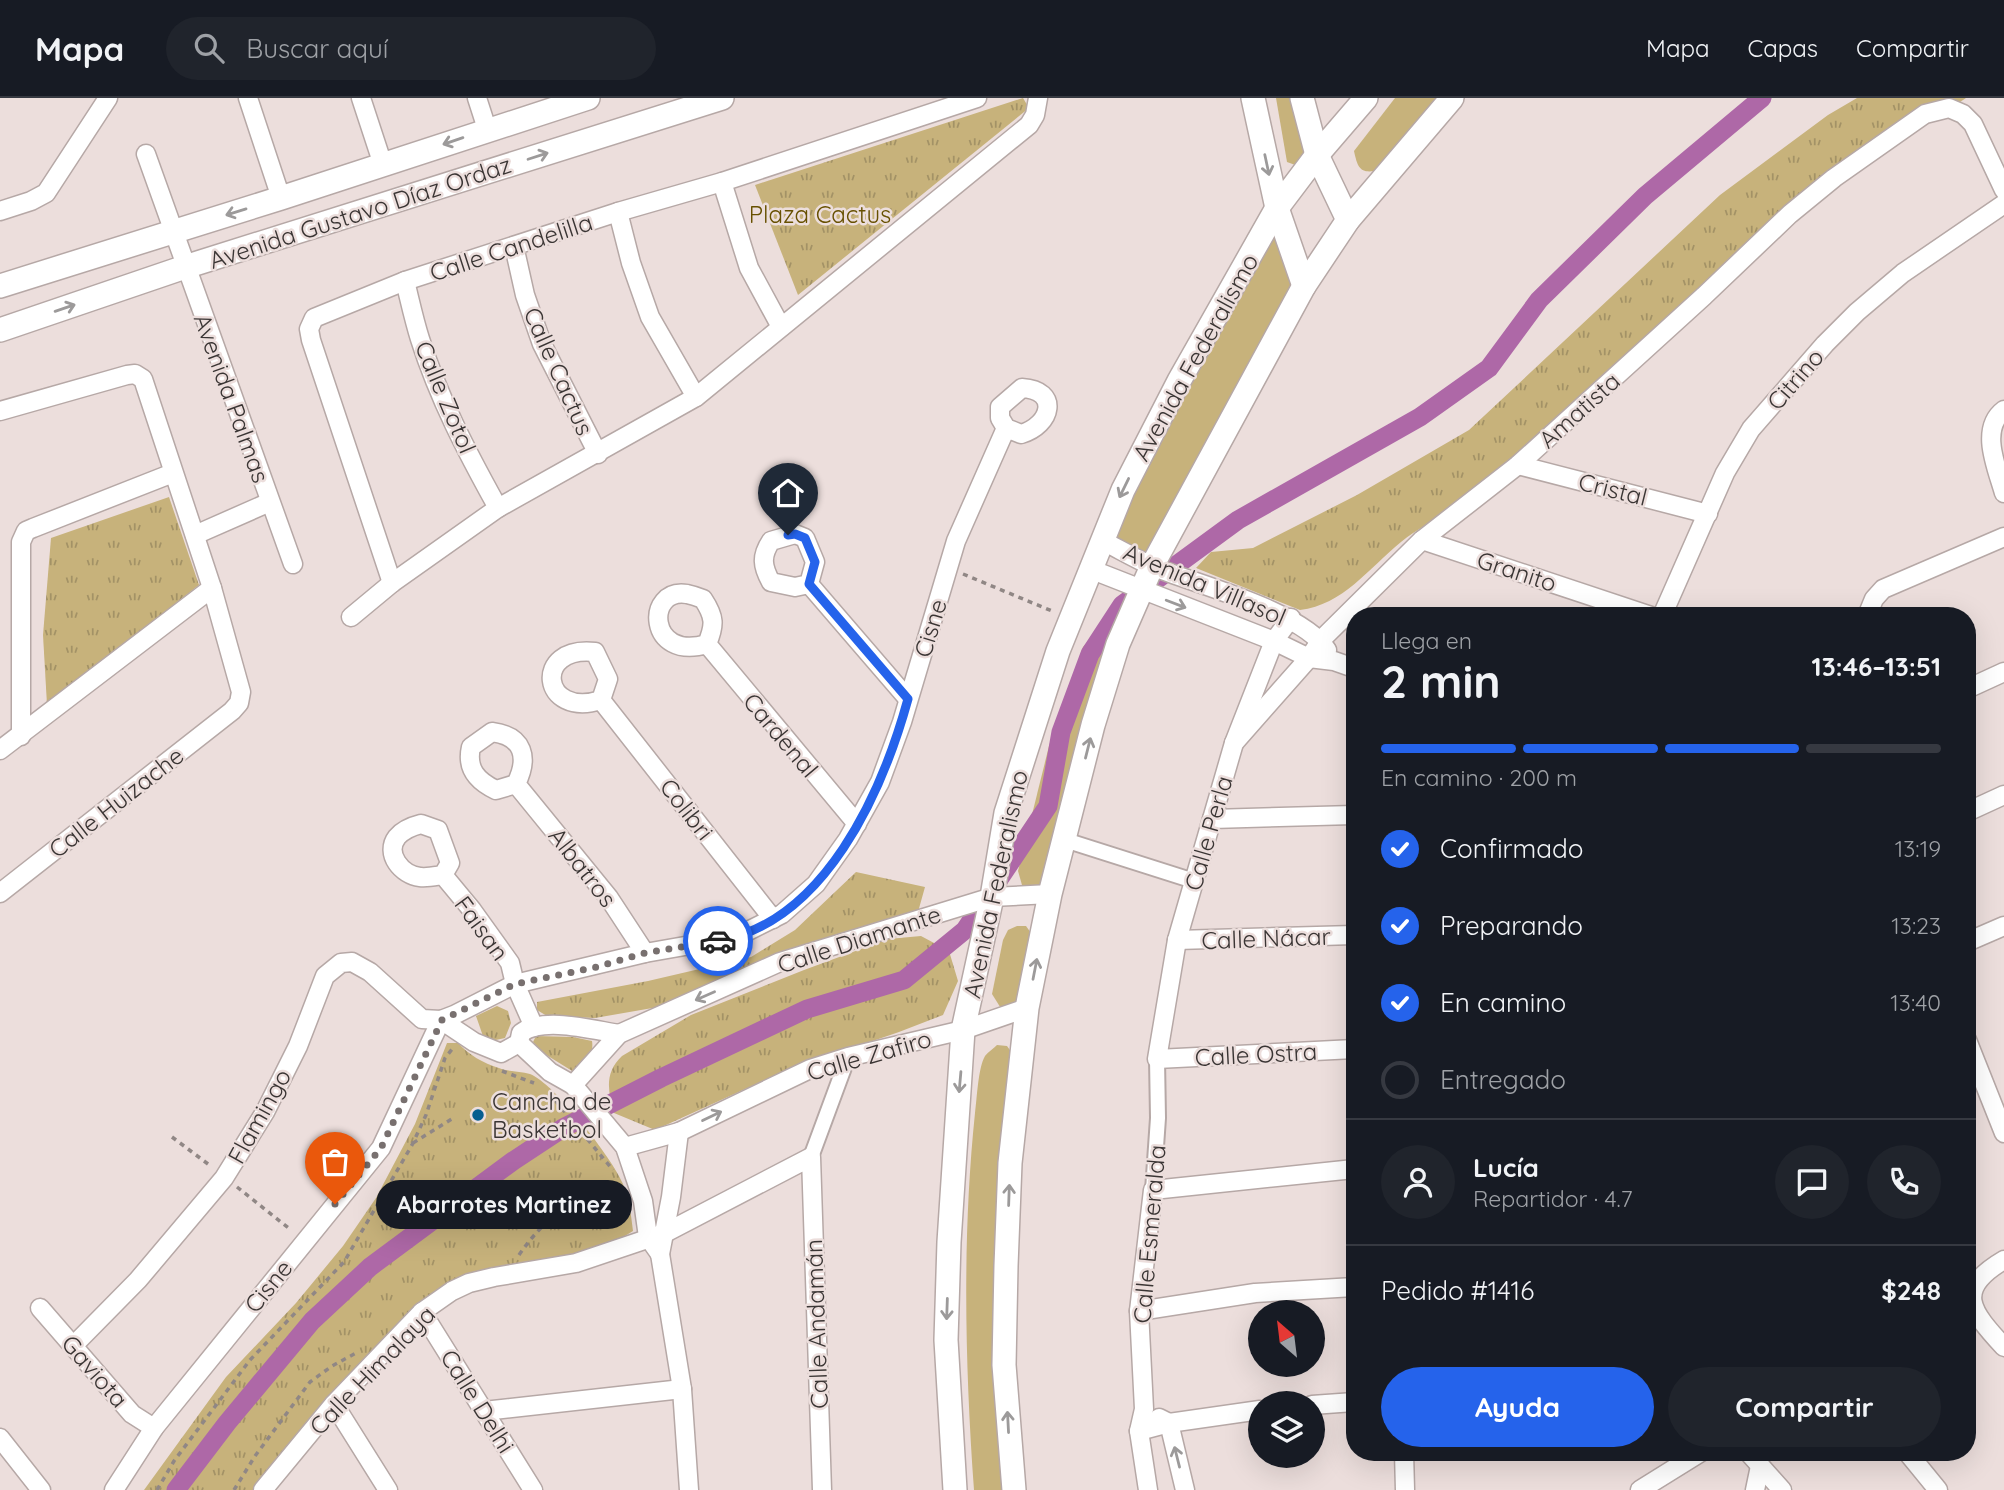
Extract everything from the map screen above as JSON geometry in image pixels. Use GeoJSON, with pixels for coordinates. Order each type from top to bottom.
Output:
{"type":"FeatureCollection","features":[{"type":"Feature","properties":{"kind":"street"},"geometry":{"type":"LineString","coordinates":[[0,211],[46,193],[108,98]]}},
{"type":"Feature","properties":{"kind":"street"},"geometry":{"type":"LineString","coordinates":[[248,98],[281,198]]}},
{"type":"Feature","properties":{"kind":"street"},"geometry":{"type":"LineString","coordinates":[[361,98],[383,165]]}},
{"type":"Feature","properties":{"kind":"street"},"geometry":{"type":"LineString","coordinates":[[477,98],[487,129]]}},
{"type":"Feature","properties":{"kind":"street","name":"Avenida Gustavo Díaz Ordaz"},"geometry":{"type":"LineString","coordinates":[[0,286],[587,98]]}},
{"type":"Feature","properties":{"kind":"street","name":"Avenida Gustavo Díaz Ordaz"},"geometry":{"type":"LineString","coordinates":[[0,330],[185,267],[722,98]]}},
{"type":"Feature","properties":{"kind":"street","name":"Calle Candelilla"},"geometry":{"type":"LineString","coordinates":[[392,583],[309,329],[314,318],[405,281],[618,212],[722,182],[977,98]]}},
{"type":"Feature","properties":{"kind":"street"},"geometry":{"type":"LineString","coordinates":[[351,617],[392,583],[498,508],[696,397],[1029,125],[1035,115],[1038,98]]}},
{"type":"Feature","properties":{"kind":"street","name":"Avenida Federalismo"},"geometry":{"type":"LineString","coordinates":[[1253,98],[1277,208],[1304,286]]}},
{"type":"Feature","properties":{"kind":"street"},"geometry":{"type":"LineString","coordinates":[[1302,98],[1317,155],[1348,220]]}},
{"type":"Feature","properties":{"kind":"street","name":"Avenida Federalismo"},"geometry":{"type":"LineString","coordinates":[[955,1490],[946,1340],[948,1242],[963,1030],[992,897],[1006,813],[1054,663],[1123,490],[1179,380],[1277,208],[1317,155],[1366,98]]}},
{"type":"Feature","properties":{"kind":"street"},"geometry":{"type":"LineString","coordinates":[[1014,1490],[1004,1365],[1006,1266],[1010,1163],[1027,1008],[1050,894],[1093,725],[1118,645],[1152,566],[1304,286],[1348,220],[1404,151],[1452,98]]}},
{"type":"Feature","properties":{"kind":"street","name":"Amatista"},"geometry":{"type":"LineString","coordinates":[[1354,607],[1422,540],[1518,465],[1790,214],[1834,178],[1925,114],[1949,108],[1963,114],[1973,124],[2004,190]]}},
{"type":"Feature","properties":{"kind":"street","name":"Avenida Palmas"},"geometry":{"type":"LineString","coordinates":[[146,154],[293,564]]}},
{"type":"Feature","properties":{"kind":"street"},"geometry":{"type":"LineString","coordinates":[[722,182],[749,268],[781,327]]}},
{"type":"Feature","properties":{"kind":"street","name":"Citrino"},"geometry":{"type":"LineString","coordinates":[[1666,607],[1725,473],[1751,429],[1825,344],[1857,312],[1903,273],[2004,204]]}},
{"type":"Feature","properties":{"kind":"street"},"geometry":{"type":"LineString","coordinates":[[618,212],[650,317],[696,397]]}},
{"type":"Feature","properties":{"kind":"street","name":"Calle Cactus"},"geometry":{"type":"LineString","coordinates":[[514,246],[525,295],[542,344],[598,454]]}},
{"type":"Feature","properties":{"kind":"street","name":"Calle Zotol"},"geometry":{"type":"LineString","coordinates":[[405,281],[421,341],[444,402],[463,444],[498,508]]}},
{"type":"Feature","properties":{"kind":"street"},"geometry":{"type":"LineString","coordinates":[[0,411],[127,375],[139,376],[146,383],[212,588],[0,750]]}},
{"type":"Feature","properties":{"kind":"street"},"geometry":{"type":"LineString","coordinates":[[2004,410],[1998,415],[1990,433],[2004,493]]}},
{"type":"Feature","properties":{"kind":"street","name":"Cisne"},"geometry":{"type":"LineString","coordinates":[[114,1490],[154,1428],[381,1148],[442,1020],[515,984],[597,967],[645,953],[736,937],[773,919],[816,884],[857,824],[880,782],[956,541],[1006,428]]}},
{"type":"Feature","properties":{"kind":"street","name":"Cristal"},"geometry":{"type":"LineString","coordinates":[[1518,465],[1708,514]]}},
{"type":"Feature","properties":{"kind":"street"},"geometry":{"type":"LineString","coordinates":[[20,736],[21,542],[26,531],[173,472]]}},
{"type":"Feature","properties":{"kind":"street"},"geometry":{"type":"LineString","coordinates":[[195,535],[270,502]]}},
{"type":"Feature","properties":{"kind":"street"},"geometry":{"type":"LineString","coordinates":[[1871,607],[1883,589],[2004,537]]}},
{"type":"Feature","properties":{"kind":"street","name":"Avenida Villasol"},"geometry":{"type":"LineString","coordinates":[[1101,540],[1152,566],[1291,618],[1321,640],[1334,662]]}},
{"type":"Feature","properties":{"kind":"street","name":"Granito"},"geometry":{"type":"LineString","coordinates":[[1422,540],[1624,607]]}},
{"type":"Feature","properties":{"kind":"street","name":"Avenida Villasol"},"geometry":{"type":"LineString","coordinates":[[1090,569],[1273,641],[1309,658],[1346,666]]}},
{"type":"Feature","properties":{"kind":"street"},"geometry":{"type":"LineString","coordinates":[[809,584],[908,699]]}},
{"type":"Feature","properties":{"kind":"street","name":"Calle Huizache"},"geometry":{"type":"LineString","coordinates":[[0,893],[232,711],[241,698],[241,687],[212,588]]}},
{"type":"Feature","properties":{"kind":"street","name":"Amatista"},"geometry":{"type":"LineString","coordinates":[[1234,743],[1309,658],[1321,640],[1346,615]]}},
{"type":"Feature","properties":{"kind":"street","name":"Calle Perla"},"geometry":{"type":"LineString","coordinates":[[1157,1059],[1177,940],[1234,743],[1273,641],[1291,618]]}},
{"type":"Feature","properties":{"kind":"street","name":"Cardenal"},"geometry":{"type":"LineString","coordinates":[[707,645],[857,824]]}},
{"type":"Feature","properties":{"kind":"street"},"geometry":{"type":"LineString","coordinates":[[1976,686],[2004,672]]}},
{"type":"Feature","properties":{"kind":"street","name":"Colibri"},"geometry":{"type":"LineString","coordinates":[[601,700],[773,919]]}},
{"type":"Feature","properties":{"kind":"street","name":"Albatros"},"geometry":{"type":"LineString","coordinates":[[516,784],[608,898],[645,953]]}},
{"type":"Feature","properties":{"kind":"street"},"geometry":{"type":"LineString","coordinates":[[1976,808],[2004,795]]}},
{"type":"Feature","properties":{"kind":"street"},"geometry":{"type":"LineString","coordinates":[[1212,819],[1346,814]]}},
{"type":"Feature","properties":{"kind":"street"},"geometry":{"type":"LineString","coordinates":[[1065,840],[1194,881]]}},
{"type":"Feature","properties":{"kind":"street","name":"Faisan"},"geometry":{"type":"LineString","coordinates":[[443,874],[510,963],[515,984],[534,1027]]}},
{"type":"Feature","properties":{"kind":"street","name":"Calle Diamante"},"geometry":{"type":"LineString","coordinates":[[573,1085],[619,1034],[780,962],[992,897],[1050,894]]}},
{"type":"Feature","properties":{"kind":"street"},"geometry":{"type":"LineString","coordinates":[[1976,938],[2004,926]]}},
{"type":"Feature","properties":{"kind":"street","name":"Calle Nácar"},"geometry":{"type":"LineString","coordinates":[[1177,940],[1346,935]]}},
{"type":"Feature","properties":{"kind":"street","name":"Flamingo"},"geometry":{"type":"LineString","coordinates":[[73,1346],[138,1280],[224,1178],[265,1112],[298,1046],[325,976],[341,963],[352,962],[370,972],[422,1020],[442,1020]]}},
{"type":"Feature","properties":{"kind":"street","name":"Calle Zafiro"},"geometry":{"type":"LineString","coordinates":[[625,1147],[679,1132],[810,1069],[848,1057],[963,1030],[1027,1008]]}},
{"type":"Feature","properties":{"kind":"street"},"geometry":{"type":"LineString","coordinates":[[442,1020],[474,1042],[501,1053],[519,1043],[521,1033],[534,1027],[554,1025],[619,1034]]}},
{"type":"Feature","properties":{"kind":"street"},"geometry":{"type":"LineString","coordinates":[[519,1043],[550,1072],[573,1085],[625,1147],[656,1235],[660,1254],[682,1389],[689,1490]]}},
{"type":"Feature","properties":{"kind":"street","name":"Calle Ostra"},"geometry":{"type":"LineString","coordinates":[[1157,1059],[1346,1049]]}},
{"type":"Feature","properties":{"kind":"street"},"geometry":{"type":"LineString","coordinates":[[811,1157],[848,1057]]}},
{"type":"Feature","properties":{"kind":"street","name":"Calle Esmeralda"},"geometry":{"type":"LineString","coordinates":[[1148,1490],[1139,1431],[1144,1409],[1139,1311],[1153,1190],[1158,1118],[1157,1059]]}},
{"type":"Feature","properties":{"kind":"street"},"geometry":{"type":"LineString","coordinates":[[1976,1063],[2004,1133]]}},
{"type":"Feature","properties":{"kind":"street"},"geometry":{"type":"LineString","coordinates":[[656,1235],[679,1132]]}},
{"type":"Feature","properties":{"kind":"street","name":"Calle Himalaya"},"geometry":{"type":"LineString","coordinates":[[263,1490],[334,1404],[422,1312],[452,1291],[469,1283],[576,1263],[656,1235],[811,1157]]}},
{"type":"Feature","properties":{"kind":"street","name":"Calle Andamán"},"geometry":{"type":"LineString","coordinates":[[811,1157],[822,1490]]}},
{"type":"Feature","properties":{"kind":"street"},"geometry":{"type":"LineString","coordinates":[[1153,1190],[1346,1170]]}},
{"type":"Feature","properties":{"kind":"street"},"geometry":{"type":"LineString","coordinates":[[1976,1282],[2004,1260]]}},
{"type":"Feature","properties":{"kind":"street"},"geometry":{"type":"LineString","coordinates":[[1139,1311],[1255,1293],[1346,1287]]}},
{"type":"Feature","properties":{"kind":"street","name":"Gaviota"},"geometry":{"type":"LineString","coordinates":[[40,1308],[132,1414],[154,1428]]}},
{"type":"Feature","properties":{"kind":"street"},"geometry":{"type":"LineString","coordinates":[[1976,1311],[2004,1347]]}},
{"type":"Feature","properties":{"kind":"street","name":"Calle Delhi"},"geometry":{"type":"LineString","coordinates":[[422,1312],[533,1490]]}},
{"type":"Feature","properties":{"kind":"street"},"geometry":{"type":"LineString","coordinates":[[484,1411],[682,1389]]}},
{"type":"Feature","properties":{"kind":"street"},"geometry":{"type":"LineString","coordinates":[[1325,1404],[1346,1403]]}},
{"type":"Feature","properties":{"kind":"street"},"geometry":{"type":"LineString","coordinates":[[334,1404],[388,1490]]}},
{"type":"Feature","properties":{"kind":"street"},"geometry":{"type":"LineString","coordinates":[[1144,1409],[1168,1423],[1185,1490]]}},
{"type":"Feature","properties":{"kind":"street"},"geometry":{"type":"LineString","coordinates":[[1139,1431],[1168,1423],[1248,1412]]}},
{"type":"Feature","properties":{"kind":"street"},"geometry":{"type":"LineString","coordinates":[[0,1438],[41,1490]]}},
{"type":"Feature","properties":{"kind":"street"},"geometry":{"type":"LineString","coordinates":[[1404,1461],[1405,1490]]}},
{"type":"Feature","properties":{"kind":"street"},"geometry":{"type":"LineString","coordinates":[[1640,1490],[1687,1461]]}},
{"type":"Feature","properties":{"kind":"street"},"geometry":{"type":"LineString","coordinates":[[1756,1461],[1782,1490]]}},
{"type":"Feature","properties":{"kind":"street"},"geometry":{"type":"LineString","coordinates":[[1914,1461],[1938,1490]]}},
{"type":"Feature","properties":{"kind":"street"},"geometry":{"type":"LineString","coordinates":[[1755,1490],[1760,1466]]}},
{"type":"Feature","properties":{"kind":"path"},"geometry":{"type":"LineString","coordinates":[[948,568],[1071,619]]}},
{"type":"Feature","properties":{"kind":"path"},"geometry":{"type":"LineString","coordinates":[[157,1490],[174,1461],[250,1360],[344,1262],[412,1144],[426,1115],[445,1058],[454,1047],[459,1051]]}},
{"type":"Feature","properties":{"kind":"path"},"geometry":{"type":"LineString","coordinates":[[499,1069],[544,1087],[614,1171]]}},
{"type":"Feature","properties":{"kind":"path"},"geometry":{"type":"LineString","coordinates":[[412,1144],[455,1117]]}},
{"type":"Feature","properties":{"kind":"path"},"geometry":{"type":"LineString","coordinates":[[618,1181],[625,1198]]}},
{"type":"Feature","properties":{"kind":"path"},"geometry":{"type":"LineString","coordinates":[[527,1256],[518,1257],[539,1228],[558,1212],[587,1198],[622,1190]]}},
{"type":"Feature","properties":{"kind":"path"},"geometry":{"type":"LineString","coordinates":[[234,1490],[255,1456],[310,1381],[362,1348]]}},
{"type":"Feature","properties":{"kind":"green space","name":"Plaza Cactus"},"geometry":{"type":"Polygon","coordinates":[[[1023,98],[1029,108],[798,295],[755,185],[1023,98]]]}},
{"type":"Feature","properties":{"kind":"green space"},"geometry":{"type":"Polygon","coordinates":[[[1276,98],[1295,98],[1307,156],[1298,166],[1287,162],[1276,98]]]}},
{"type":"Feature","properties":{"kind":"green space"},"geometry":{"type":"Polygon","coordinates":[[[1395,98],[1444,98],[1380,170],[1364,171],[1357,163],[1354,151],[1395,98]]]}},
{"type":"Feature","properties":{"kind":"green space"},"geometry":{"type":"Polygon","coordinates":[[[1857,98],[1966,98],[1957,104],[1920,115],[1461,505],[1408,537],[1355,584],[1329,601],[1300,610],[1196,568],[1211,552],[1253,548],[1357,495],[1469,430],[1720,195],[1828,115],[1857,98]]]}},
{"type":"Feature","properties":{"kind":"green space"},"geometry":{"type":"Polygon","coordinates":[[[1277,209],[1301,278],[1152,565],[1102,539],[1277,209]]]}},
{"type":"Feature","properties":{"kind":"green space"},"geometry":{"type":"Polygon","coordinates":[[[169,497],[199,585],[47,705],[43,635],[51,538],[169,497]]]}},
{"type":"Feature","properties":{"kind":"green space"},"geometry":{"type":"Polygon","coordinates":[[[1091,638],[1106,639],[1106,657],[1046,885],[1029,889],[1022,885],[1018,871],[1049,746],[1083,647],[1091,638]]]}},
{"type":"Feature","properties":{"kind":"green space"},"geometry":{"type":"Polygon","coordinates":[[[856,872],[925,887],[918,912],[664,1006],[595,1018],[547,1016],[537,1010],[537,1002],[648,981],[751,957],[795,930],[856,872]]]}},
{"type":"Feature","properties":{"kind":"green space"},"geometry":{"type":"Polygon","coordinates":[[[1026,926],[1031,933],[1023,1001],[1002,1010],[992,994],[1003,940],[1008,930],[1026,926]]]}},
{"type":"Feature","properties":{"kind":"green space"},"geometry":{"type":"Polygon","coordinates":[[[921,936],[949,951],[958,981],[943,1015],[785,1071],[655,1130],[614,1113],[609,1083],[616,1062],[691,1015],[888,939],[921,936]]]}},
{"type":"Feature","properties":{"kind":"green space"},"geometry":{"type":"Polygon","coordinates":[[[497,1006],[508,1011],[511,1023],[505,1038],[491,1041],[484,1039],[476,1016],[497,1006]]]}},
{"type":"Feature","properties":{"kind":"green space"},"geometry":{"type":"Polygon","coordinates":[[[536,1036],[573,1037],[592,1041],[589,1059],[577,1074],[540,1051],[533,1042],[536,1036]]]}},
{"type":"Feature","properties":{"kind":"green space"},"geometry":{"type":"Polygon","coordinates":[[[447,1043],[458,1043],[472,1055],[493,1066],[530,1074],[553,1091],[582,1123],[617,1172],[627,1195],[633,1231],[594,1255],[461,1283],[256,1490],[144,1490],[226,1377],[296,1303],[343,1246],[376,1198],[415,1124],[447,1043]]]}},
{"type":"Feature","properties":{"kind":"green space"},"geometry":{"type":"Polygon","coordinates":[[[997,1045],[1007,1046],[1012,1053],[1007,1490],[974,1490],[967,1349],[968,1207],[979,1076],[985,1056],[997,1045]]]}},
{"type":"Feature","properties":{"kind":"waterway"},"geometry":{"type":"LineString","coordinates":[[176,1490],[227,1423],[312,1321],[370,1267],[513,1161],[563,1128],[807,1009],[904,980],[965,930],[1048,806],[1061,732],[1090,654],[1122,605],[1238,520],[1420,417],[1489,368],[1539,300],[1645,196],[1762,98]]}},
{"type":"Feature","properties":{"kind":"way so far"},"geometry":{"type":"LineString","coordinates":[[335,1204],[381,1148],[442,1020],[515,984],[597,967],[645,953],[718,941]]}},
{"type":"Feature","properties":{"kind":"place","name":"Cancha de Basketbol"},"geometry":{"type":"Point","coordinates":[478,1115]}},
{"type":"Feature","properties":{"kind":"place","name":"Abarrotes Martinez"},"geometry":{"type":"Point","coordinates":[335,1204]}},
{"type":"Feature","properties":{"kind":"route"},"geometry":{"type":"LineString","coordinates":[[718,941],[736,937],[782,914],[816,884],[848,839],[880,782],[908,699],[857,643],[809,584],[815,562],[811,548],[805,538],[795,534],[788,535]]}}]}
